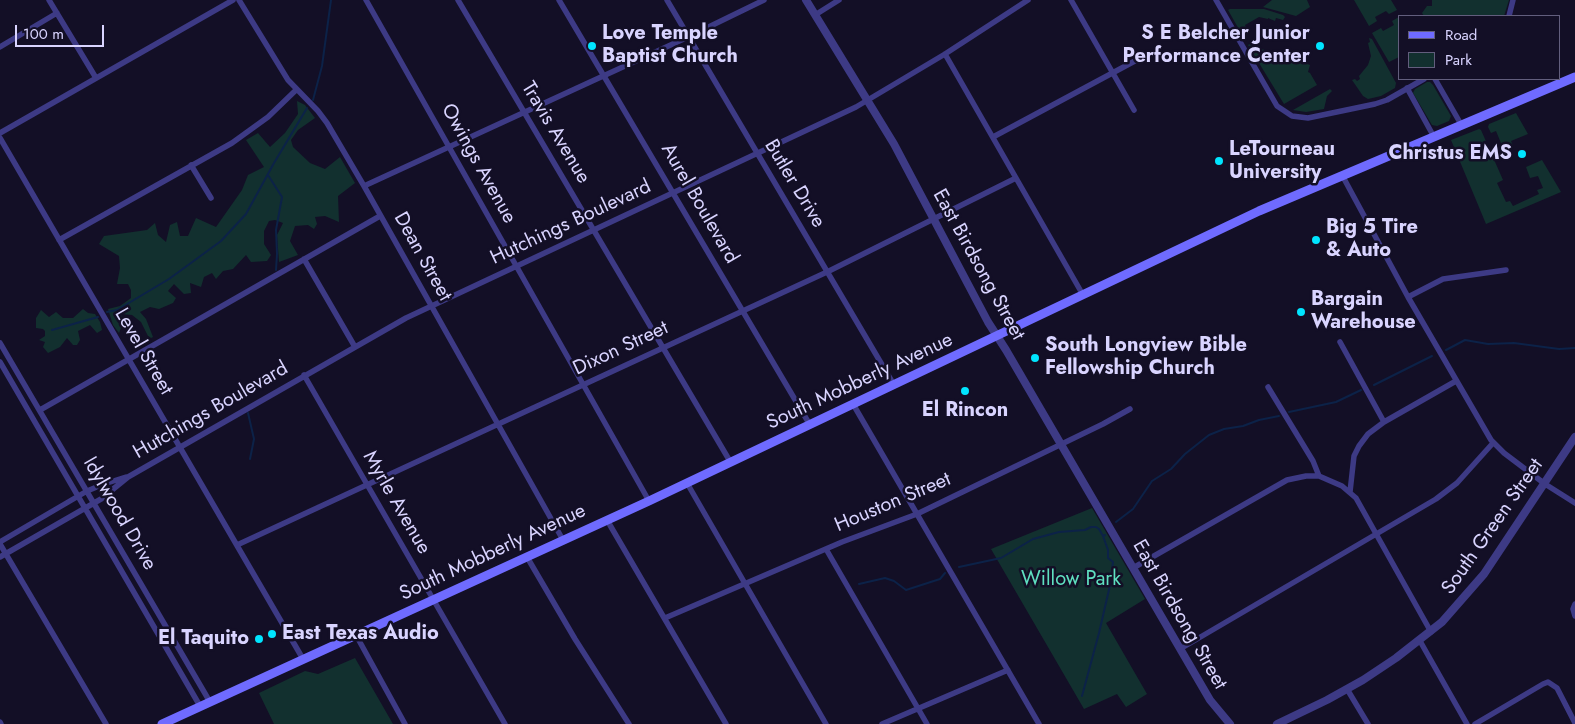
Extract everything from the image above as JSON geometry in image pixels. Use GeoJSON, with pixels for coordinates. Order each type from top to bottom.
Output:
{"type":"FeatureCollection","features":[{"type":"Feature","properties":{"kind":"main road","name":"South Mobberly Avenue"},"geometry":{"type":"LineString","coordinates":[[162,724],[649,501],[1259,211],[1575,77]]}},
{"type":"Feature","properties":{"kind":"street"},"geometry":{"type":"LineString","coordinates":[[49,0],[96,78]]}},
{"type":"Feature","properties":{"kind":"street"},"geometry":{"type":"LineString","coordinates":[[0,133],[233,0]]}},
{"type":"Feature","properties":{"kind":"street","name":"Dean Street"},"geometry":{"type":"LineString","coordinates":[[239,0],[285,75],[296,90],[322,116],[364,186],[563,540]]}},
{"type":"Feature","properties":{"kind":"street","name":"Owings Avenue"},"geometry":{"type":"LineString","coordinates":[[366,0],[649,501]]}},
{"type":"Feature","properties":{"kind":"street","name":"Travis Avenue"},"geometry":{"type":"LineString","coordinates":[[458,0],[731,462]]}},
{"type":"Feature","properties":{"kind":"street","name":"Aurel Boulevard"},"geometry":{"type":"LineString","coordinates":[[559,0],[810,425]]}},
{"type":"Feature","properties":{"kind":"street","name":"Butler Drive"},"geometry":{"type":"LineString","coordinates":[[666,0],[894,385]]}},
{"type":"Feature","properties":{"kind":"street"},"geometry":{"type":"LineString","coordinates":[[364,186],[688,37],[764,0]]}},
{"type":"Feature","properties":{"kind":"street","name":"East Birdsong Street"},"geometry":{"type":"LineString","coordinates":[[806,0],[894,144],[997,336],[1180,649],[1210,700],[1230,724]]}},
{"type":"Feature","properties":{"kind":"street"},"geometry":{"type":"LineString","coordinates":[[814,15],[839,0]]}},
{"type":"Feature","properties":{"kind":"street","name":"Hutchings Boulevard"},"geometry":{"type":"LineString","coordinates":[[3,555],[94,503],[111,492],[128,477],[304,375],[431,305],[594,231],[867,100],[945,54],[1028,0]]}},
{"type":"Feature","properties":{"kind":"street"},"geometry":{"type":"LineString","coordinates":[[1071,0],[1134,110]]}},
{"type":"Feature","properties":{"kind":"street"},"geometry":{"type":"LineString","coordinates":[[1216,0],[1277,106],[1289,115],[1298,118],[1308,118],[1370,105],[1384,101],[1422,80]]}},
{"type":"Feature","properties":{"kind":"street"},"geometry":{"type":"LineString","coordinates":[[1509,15],[1513,0]]}},
{"type":"Feature","properties":{"kind":"street"},"geometry":{"type":"LineString","coordinates":[[0,47],[57,13]]}},
{"type":"Feature","properties":{"kind":"street"},"geometry":{"type":"LineString","coordinates":[[945,54],[1083,294]]}},
{"type":"Feature","properties":{"kind":"street"},"geometry":{"type":"LineString","coordinates":[[992,137],[1146,54]]}},
{"type":"Feature","properties":{"kind":"street"},"geometry":{"type":"LineString","coordinates":[[1436,80],[1462,126]]}},
{"type":"Feature","properties":{"kind":"street"},"geometry":{"type":"LineString","coordinates":[[1406,88],[1434,137]]}},
{"type":"Feature","properties":{"kind":"street"},"geometry":{"type":"LineString","coordinates":[[59,240],[232,143],[261,122],[296,90]]}},
{"type":"Feature","properties":{"kind":"street","name":"Level Street"},"geometry":{"type":"LineString","coordinates":[[0,138],[303,660]]}},
{"type":"Feature","properties":{"kind":"street"},"geometry":{"type":"LineString","coordinates":[[191,165],[211,198]]}},
{"type":"Feature","properties":{"kind":"street"},"geometry":{"type":"LineString","coordinates":[[1342,175],[1408,296],[1493,443],[1545,484],[1575,503]]}},
{"type":"Feature","properties":{"kind":"street","name":"Dixon Street"},"geometry":{"type":"LineString","coordinates":[[237,545],[827,272],[1016,178]]}},
{"type":"Feature","properties":{"kind":"street"},"geometry":{"type":"LineString","coordinates":[[40,410],[380,216]]}},
{"type":"Feature","properties":{"kind":"street"},"geometry":{"type":"LineString","coordinates":[[304,259],[355,347]]}},
{"type":"Feature","properties":{"kind":"street"},"geometry":{"type":"LineString","coordinates":[[1408,296],[1443,279],[1506,270]]}},
{"type":"Feature","properties":{"kind":"street"},"geometry":{"type":"LineString","coordinates":[[1340,342],[1384,422]]}},
{"type":"Feature","properties":{"kind":"street","name":"Idylwood Drive"},"geometry":{"type":"LineString","coordinates":[[0,343],[210,702]]}},
{"type":"Feature","properties":{"kind":"street","name":"Idylwood Drive"},"geometry":{"type":"LineString","coordinates":[[0,362],[2,371],[78,496],[200,706]]}},
{"type":"Feature","properties":{"kind":"street"},"geometry":{"type":"LineString","coordinates":[[2,371],[12,365]]}},
{"type":"Feature","properties":{"kind":"street","name":"Myrle Avenue"},"geometry":{"type":"LineString","coordinates":[[304,375],[505,724]]}},
{"type":"Feature","properties":{"kind":"street"},"geometry":{"type":"LineString","coordinates":[[1350,492],[1353,460],[1357,449],[1368,434],[1384,422],[1456,381]]}},
{"type":"Feature","properties":{"kind":"street"},"geometry":{"type":"LineString","coordinates":[[1268,387],[1314,461],[1319,476]]}},
{"type":"Feature","properties":{"kind":"street"},"geometry":{"type":"LineString","coordinates":[[853,404],[1039,724]]}},
{"type":"Feature","properties":{"kind":"street","name":"Houston Street"},"geometry":{"type":"LineString","coordinates":[[665,618],[826,549],[917,514],[1103,424],[1130,409]]}},
{"type":"Feature","properties":{"kind":"street","name":"South Green Street"},"geometry":{"type":"LineString","coordinates":[[1277,724],[1347,689],[1391,662],[1431,632],[1476,584],[1575,437]]}},
{"type":"Feature","properties":{"kind":"street"},"geometry":{"type":"LineString","coordinates":[[1180,649],[1443,494],[1460,480],[1493,443]]}},
{"type":"Feature","properties":{"kind":"street"},"geometry":{"type":"LineString","coordinates":[[1133,568],[1278,484],[1294,478],[1319,476],[1338,483],[1350,492],[1358,502],[1431,632]]}},
{"type":"Feature","properties":{"kind":"street","name":"Hutchings Boulevard"},"geometry":{"type":"LineString","coordinates":[[0,543],[87,491],[128,477]]}},
{"type":"Feature","properties":{"kind":"street"},"geometry":{"type":"LineString","coordinates":[[687,483],[826,724]]}},
{"type":"Feature","properties":{"kind":"street"},"geometry":{"type":"LineString","coordinates":[[607,520],[726,724]]}},
{"type":"Feature","properties":{"kind":"street"},"geometry":{"type":"LineString","coordinates":[[0,543],[3,555],[106,724]]}},
{"type":"Feature","properties":{"kind":"street"},"geometry":{"type":"LineString","coordinates":[[826,549],[926,724]]}},
{"type":"Feature","properties":{"kind":"street"},"geometry":{"type":"LineString","coordinates":[[528,557],[628,722],[619,724]]}},
{"type":"Feature","properties":{"kind":"street"},"geometry":{"type":"LineString","coordinates":[[1575,604],[1573,609],[1575,616]]}},
{"type":"Feature","properties":{"kind":"street"},"geometry":{"type":"LineString","coordinates":[[356,635],[405,724]]}},
{"type":"Feature","properties":{"kind":"street"},"geometry":{"type":"LineString","coordinates":[[1420,641],[1467,724]]}},
{"type":"Feature","properties":{"kind":"street"},"geometry":{"type":"LineString","coordinates":[[882,724],[1008,670]]}},
{"type":"Feature","properties":{"kind":"street"},"geometry":{"type":"LineString","coordinates":[[1475,724],[1548,682],[1557,688],[1575,723]]}},
{"type":"Feature","properties":{"kind":"street"},"geometry":{"type":"LineString","coordinates":[[1347,689],[1368,724]]}},
{"type":"Feature","properties":{"kind":"green space"},"geometry":{"type":"Polygon","coordinates":[[[1272,0],[1307,0],[1310,7],[1296,16],[1263,7],[1272,0]]]}},
{"type":"Feature","properties":{"kind":"green space"},"geometry":{"type":"Polygon","coordinates":[[[1354,0],[1391,0],[1397,10],[1389,14],[1386,11],[1375,17],[1377,21],[1369,26],[1354,0]]]}},
{"type":"Feature","properties":{"kind":"green space"},"geometry":{"type":"Polygon","coordinates":[[[1432,0],[1509,0],[1504,15],[1423,15],[1422,13],[1427,6],[1432,6],[1432,0]]]}},
{"type":"Feature","properties":{"kind":"green space"},"geometry":{"type":"Polygon","coordinates":[[[1264,9],[1285,17],[1283,20],[1276,18],[1275,21],[1259,17],[1245,25],[1248,32],[1241,33],[1228,10],[1264,9]]]}},
{"type":"Feature","properties":{"kind":"green space"},"geometry":{"type":"Polygon","coordinates":[[[1398,18],[1398,58],[1389,62],[1372,33],[1381,28],[1383,31],[1394,25],[1392,21],[1398,18]]]}},
{"type":"Feature","properties":{"kind":"green space"},"geometry":{"type":"Polygon","coordinates":[[[1369,38],[1372,39],[1396,83],[1395,88],[1381,96],[1368,99],[1363,96],[1352,80],[1355,79],[1357,81],[1360,79],[1359,76],[1368,65],[1371,56],[1368,43],[1370,42],[1369,38]]]}},
{"type":"Feature","properties":{"kind":"green space"},"geometry":{"type":"Polygon","coordinates":[[[1251,43],[1261,49],[1304,61],[1304,63],[1310,65],[1308,72],[1317,85],[1284,104],[1248,45],[1251,43]]]}},
{"type":"Feature","properties":{"kind":"green space"},"geometry":{"type":"Polygon","coordinates":[[[1427,82],[1433,85],[1451,116],[1449,121],[1437,126],[1432,125],[1413,93],[1415,89],[1427,82]]]}},
{"type":"Feature","properties":{"kind":"green space"},"geometry":{"type":"Polygon","coordinates":[[[1330,89],[1332,91],[1327,96],[1324,109],[1306,112],[1293,110],[1330,89]]]}},
{"type":"Feature","properties":{"kind":"green space"},"geometry":{"type":"Polygon","coordinates":[[[297,101],[305,105],[315,118],[298,130],[291,140],[293,147],[310,163],[325,169],[340,157],[355,183],[338,196],[339,222],[325,216],[315,217],[317,224],[314,229],[308,225],[295,226],[290,241],[298,255],[279,262],[277,235],[283,223],[275,220],[269,221],[264,231],[264,244],[271,255],[267,261],[251,262],[246,255],[233,269],[223,271],[216,279],[212,273],[204,277],[201,287],[190,283],[191,293],[184,294],[174,284],[168,291],[176,298],[173,303],[159,309],[150,307],[140,312],[146,319],[153,337],[148,336],[141,322],[132,315],[121,314],[124,320],[119,333],[113,325],[108,309],[120,306],[131,298],[131,290],[128,284],[117,284],[120,268],[119,256],[99,244],[104,236],[147,230],[155,223],[158,235],[166,242],[170,225],[177,222],[180,236],[188,236],[196,218],[216,227],[242,190],[248,175],[264,167],[246,140],[258,133],[270,147],[285,133],[298,114],[297,101]]]}},
{"type":"Feature","properties":{"kind":"green space"},"geometry":{"type":"Polygon","coordinates":[[[1516,113],[1528,134],[1511,141],[1513,146],[1508,150],[1503,148],[1496,131],[1491,133],[1488,127],[1489,124],[1516,113]]]}},
{"type":"Feature","properties":{"kind":"green space"},"geometry":{"type":"Polygon","coordinates":[[[1479,129],[1503,180],[1497,183],[1506,202],[1510,201],[1513,206],[1539,194],[1537,190],[1543,188],[1538,176],[1530,178],[1526,167],[1542,160],[1561,192],[1486,224],[1451,140],[1479,129]]]}},
{"type":"Feature","properties":{"kind":"green space"},"geometry":{"type":"Polygon","coordinates":[[[83,309],[88,313],[95,314],[102,330],[97,333],[90,325],[78,331],[80,340],[77,345],[73,345],[67,338],[60,347],[48,353],[43,347],[45,342],[39,340],[45,336],[45,331],[36,328],[36,318],[41,310],[49,317],[56,312],[63,318],[73,318],[83,309]]]}},
{"type":"Feature","properties":{"kind":"green space","name":"Willow Park"},"geometry":{"type":"Polygon","coordinates":[[[1092,508],[1145,599],[1106,623],[1147,694],[1126,707],[1117,694],[1084,709],[991,549],[1092,508]]]}},
{"type":"Feature","properties":{"kind":"green space"},"geometry":{"type":"Polygon","coordinates":[[[355,658],[393,724],[274,724],[259,693],[305,671],[318,674],[355,658]]]}},
{"type":"Feature","properties":{"kind":"waterway"},"geometry":{"type":"LineString","coordinates":[[313,100],[322,66],[331,0]]}},
{"type":"Feature","properties":{"kind":"waterway"},"geometry":{"type":"LineString","coordinates":[[107,312],[117,310],[169,279],[221,241],[246,214],[307,108]]}},
{"type":"Feature","properties":{"kind":"waterway"},"geometry":{"type":"LineString","coordinates":[[268,175],[282,197],[276,230],[276,270]]}},
{"type":"Feature","properties":{"kind":"waterway"},"geometry":{"type":"LineString","coordinates":[[52,330],[98,317]]}},
{"type":"Feature","properties":{"kind":"waterway"},"geometry":{"type":"LineString","coordinates":[[1446,350],[1465,340],[1488,344],[1514,343],[1559,349],[1575,348]]}},
{"type":"Feature","properties":{"kind":"waterway"},"geometry":{"type":"LineString","coordinates":[[1374,385],[1432,356]]}},
{"type":"Feature","properties":{"kind":"waterway"},"geometry":{"type":"LineString","coordinates":[[1289,412],[1336,402],[1361,390]]}},
{"type":"Feature","properties":{"kind":"waterway"},"geometry":{"type":"LineString","coordinates":[[248,413],[254,439],[250,459]]}},
{"type":"Feature","properties":{"kind":"waterway"},"geometry":{"type":"LineString","coordinates":[[1116,522],[1133,509],[1152,481],[1171,469],[1185,454],[1209,435],[1224,429],[1279,416]]}},
{"type":"Feature","properties":{"kind":"waterway"},"geometry":{"type":"LineString","coordinates":[[959,567],[1001,558],[1033,539],[1059,532],[1096,527],[1103,536]]}},
{"type":"Feature","properties":{"kind":"waterway"},"geometry":{"type":"LineString","coordinates":[[1105,535],[1103,536],[1108,550],[1108,558],[1113,562],[1111,577]]}},
{"type":"Feature","properties":{"kind":"waterway"},"geometry":{"type":"LineString","coordinates":[[859,584],[885,578],[894,581],[906,590],[940,579],[945,573]]}},
{"type":"Feature","properties":{"kind":"waterway"},"geometry":{"type":"LineString","coordinates":[[1082,696],[1111,581]]}},
{"type":"Feature","properties":{"kind":"place","name":"Love Temple Baptist Church"},"geometry":{"type":"Point","coordinates":[592,46]}},
{"type":"Feature","properties":{"kind":"place","name":"S E Belcher Junior Performance Center"},"geometry":{"type":"Point","coordinates":[1320,46]}},
{"type":"Feature","properties":{"kind":"place","name":"Christus EMS"},"geometry":{"type":"Point","coordinates":[1522,154]}},
{"type":"Feature","properties":{"kind":"place","name":"LeTourneau University"},"geometry":{"type":"Point","coordinates":[1219,161]}},
{"type":"Feature","properties":{"kind":"place","name":"Big 5 Tire & Auto"},"geometry":{"type":"Point","coordinates":[1316,240]}},
{"type":"Feature","properties":{"kind":"place","name":"Bargain Warehouse"},"geometry":{"type":"Point","coordinates":[1301,312]}},
{"type":"Feature","properties":{"kind":"place","name":"South Longview Bible Fellowship Church"},"geometry":{"type":"Point","coordinates":[1035,358]}},
{"type":"Feature","properties":{"kind":"place","name":"El Rincon"},"geometry":{"type":"Point","coordinates":[965,391]}},
{"type":"Feature","properties":{"kind":"place","name":"East Texas Audio"},"geometry":{"type":"Point","coordinates":[272,634]}},
{"type":"Feature","properties":{"kind":"place","name":"El Taquito"},"geometry":{"type":"Point","coordinates":[259,639]}}]}
